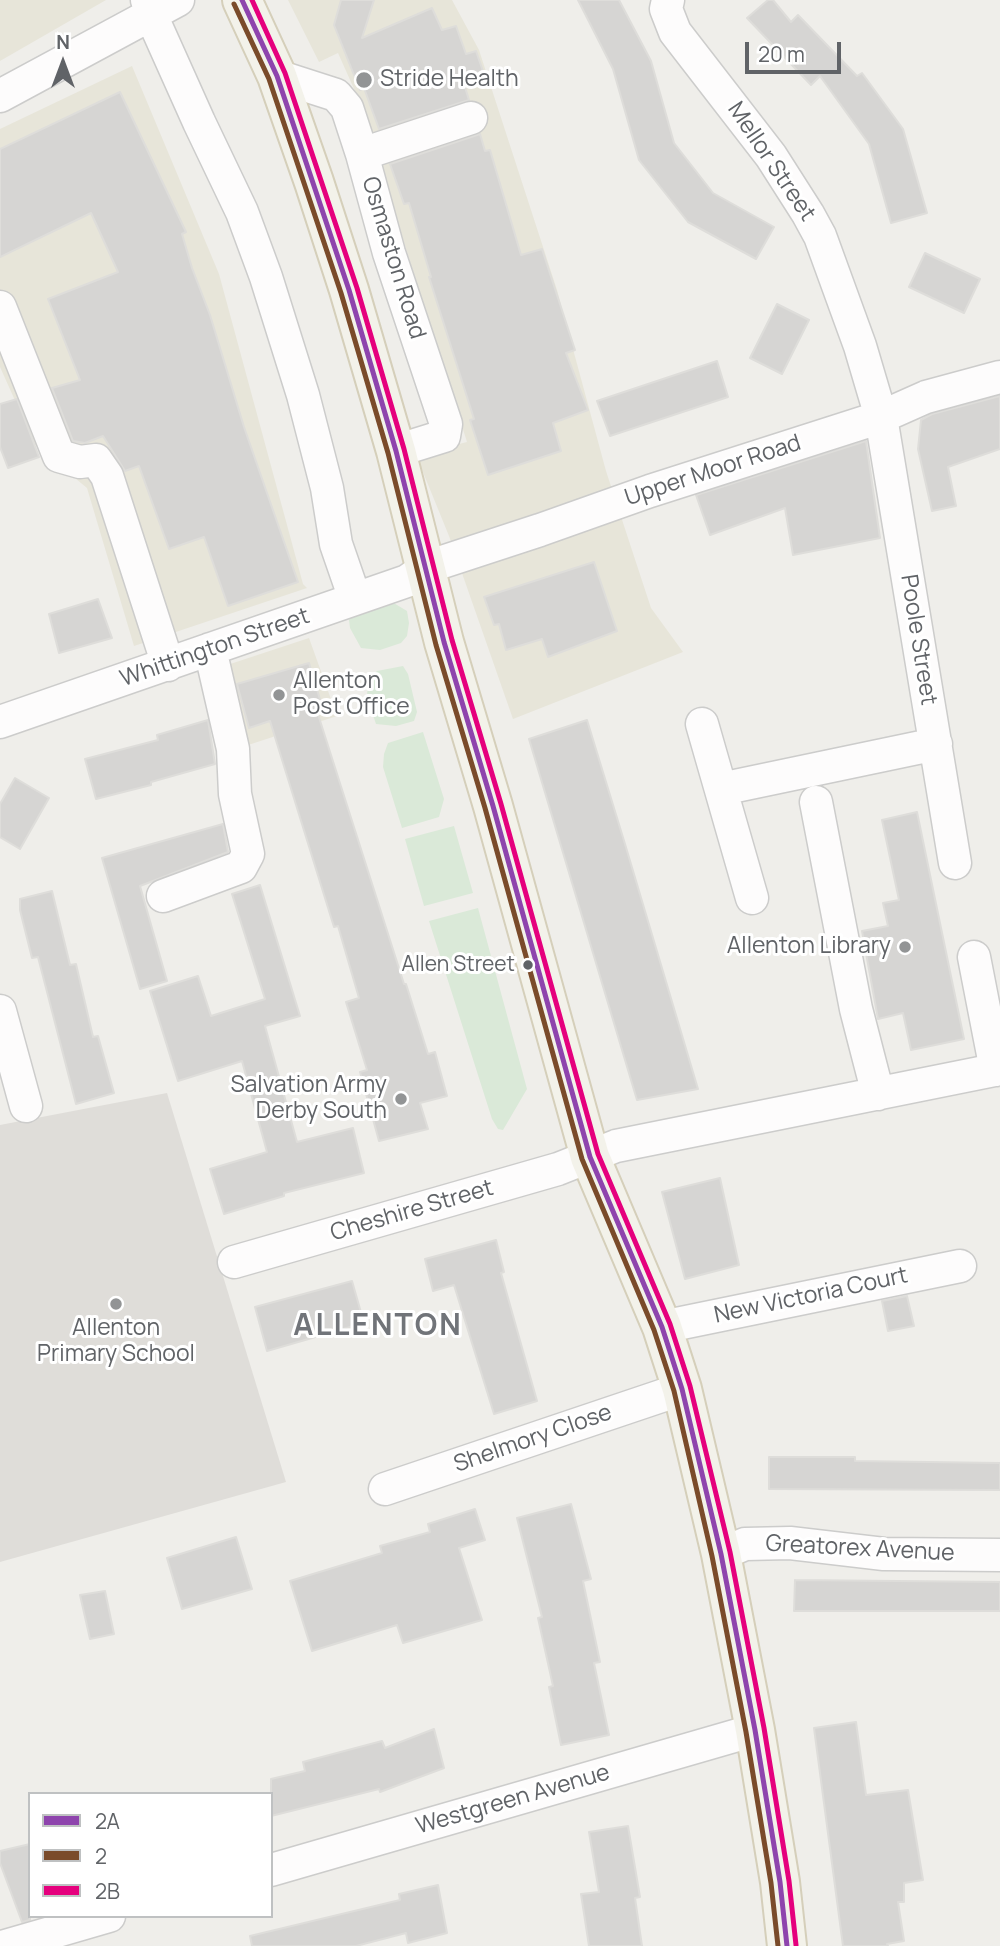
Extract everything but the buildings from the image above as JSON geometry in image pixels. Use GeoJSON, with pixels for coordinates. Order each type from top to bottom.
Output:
{"type":"FeatureCollection","features":[{"type":"Feature","properties":{"kind":"main road"},"geometry":{"type":"LineString","coordinates":[[242,0],[277,76],[330,230],[396,451],[444,642],[590,1157],[662,1327],[682,1389],[722,1554],[755,1730],[780,1882],[787,1946]]}},
{"type":"Feature","properties":{"kind":"street","name":"Mellor Street"},"geometry":{"type":"LineString","coordinates":[[668,0],[666,9],[675,32],[771,156],[820,236],[860,346],[881,417]]}},
{"type":"Feature","properties":{"kind":"street"},"geometry":{"type":"LineString","coordinates":[[1,94],[111,37],[159,4],[199,122],[242,212],[266,277],[303,395],[327,488],[336,544],[355,600]]}},
{"type":"Feature","properties":{"kind":"street","name":"Osmaston Road"},"geometry":{"type":"LineString","coordinates":[[277,76],[336,95],[346,108],[362,154],[389,253],[446,424],[444,436],[396,451]]}},
{"type":"Feature","properties":{"kind":"street"},"geometry":{"type":"LineString","coordinates":[[362,154],[471,118]]}},
{"type":"Feature","properties":{"kind":"street"},"geometry":{"type":"LineString","coordinates":[[0,307],[59,456],[80,462],[96,460],[107,476],[168,665]]}},
{"type":"Feature","properties":{"kind":"street","name":"Upper Moor Road"},"geometry":{"type":"LineString","coordinates":[[427,567],[650,491],[881,417],[926,397],[1000,377]]}},
{"type":"Feature","properties":{"kind":"street","name":"Poole Street"},"geometry":{"type":"LineString","coordinates":[[881,417],[955,863]]}},
{"type":"Feature","properties":{"kind":"street","name":"Whittington Street"},"geometry":{"type":"LineString","coordinates":[[0,722],[355,600],[407,581],[427,567]]}},
{"type":"Feature","properties":{"kind":"street"},"geometry":{"type":"LineString","coordinates":[[163,896],[241,867],[247,854],[235,794],[233,749],[210,649]]}},
{"type":"Feature","properties":{"kind":"street"},"geometry":{"type":"LineString","coordinates":[[702,724],[752,898]]}},
{"type":"Feature","properties":{"kind":"street"},"geometry":{"type":"LineString","coordinates":[[721,789],[936,744]]}},
{"type":"Feature","properties":{"kind":"street"},"geometry":{"type":"LineString","coordinates":[[816,802],[856,1009],[878,1094]]}},
{"type":"Feature","properties":{"kind":"street"},"geometry":{"type":"LineString","coordinates":[[590,1157],[616,1146],[998,1070],[974,957]]}},
{"type":"Feature","properties":{"kind":"street"},"geometry":{"type":"LineString","coordinates":[[0,1011],[26,1106]]}},
{"type":"Feature","properties":{"kind":"street","name":"Cheshire Street"},"geometry":{"type":"LineString","coordinates":[[234,1262],[547,1172],[590,1157]]}},
{"type":"Feature","properties":{"kind":"street","name":"New Victoria Court"},"geometry":{"type":"LineString","coordinates":[[662,1327],[960,1266]]}},
{"type":"Feature","properties":{"kind":"street","name":"Shelmory Close"},"geometry":{"type":"LineString","coordinates":[[385,1489],[682,1389]]}},
{"type":"Feature","properties":{"kind":"street","name":"Greatorex Avenue"},"geometry":{"type":"LineString","coordinates":[[722,1554],[745,1544],[790,1543],[884,1554],[1000,1555]]}},
{"type":"Feature","properties":{"kind":"street","name":"Westgreen Avenue"},"geometry":{"type":"LineString","coordinates":[[273,1869],[755,1730]]}},
{"type":"Feature","properties":{"kind":"street"},"geometry":{"type":"LineString","coordinates":[[5,1946],[102,1918]]}},
{"type":"Feature","properties":{"kind":"shaded area"},"geometry":{"type":"Polygon","coordinates":[[[0,0],[106,0],[0,61],[0,0]]]}},
{"type":"Feature","properties":{"kind":"shaded area"},"geometry":{"type":"Polygon","coordinates":[[[288,0],[452,0],[479,50],[557,290],[606,471],[651,608],[683,652],[513,719],[449,536],[416,455],[467,442],[359,100],[338,53],[319,62],[288,0]]]}},
{"type":"Feature","properties":{"kind":"shaded area"},"geometry":{"type":"Polygon","coordinates":[[[132,66],[219,274],[303,584],[307,588],[134,646],[87,488],[35,445],[0,367],[0,129],[132,66]]]}},
{"type":"Feature","properties":{"kind":"shaded area"},"geometry":{"type":"Polygon","coordinates":[[[309,638],[337,716],[239,748],[209,671],[309,638]]]}},
{"type":"Feature","properties":{"kind":"shaded area","name":"Allenton Primary School"},"geometry":{"type":"Polygon","coordinates":[[[167,1093],[286,1482],[0,1562],[0,1125],[167,1093]]]}},
{"type":"Feature","properties":{"kind":"green space"},"geometry":{"type":"Polygon","coordinates":[[[392,602],[407,611],[407,636],[401,643],[380,650],[361,648],[350,628],[349,620],[355,609],[392,602]]]}},
{"type":"Feature","properties":{"kind":"green space"},"geometry":{"type":"Polygon","coordinates":[[[403,666],[408,674],[417,712],[414,721],[396,726],[376,724],[367,697],[368,679],[377,671],[403,666]]]}},
{"type":"Feature","properties":{"kind":"green space"},"geometry":{"type":"Polygon","coordinates":[[[423,732],[444,799],[439,817],[402,828],[383,767],[384,754],[388,743],[423,732]]]}},
{"type":"Feature","properties":{"kind":"green space"},"geometry":{"type":"Polygon","coordinates":[[[454,826],[473,893],[424,906],[405,839],[454,826]]]}},
{"type":"Feature","properties":{"kind":"green space"},"geometry":{"type":"Polygon","coordinates":[[[478,908],[527,1089],[503,1130],[498,1129],[492,1119],[429,921],[478,908]]]}},
{"type":"Feature","properties":{"kind":"transit line","name":"2A"},"geometry":{"type":"LineString","coordinates":[[242,0],[277,76],[349,290],[396,451],[444,642],[493,806],[590,1157],[662,1327],[682,1389],[721,1554],[755,1730],[780,1882],[787,1946]]}},
{"type":"Feature","properties":{"kind":"transit line","name":"2B"},"geometry":{"type":"LineString","coordinates":[[252,0],[285,73],[357,288],[404,449],[452,640],[501,804],[598,1154],[670,1324],[690,1386],[730,1552],[764,1728],[789,1881],[796,1945]]}},
{"type":"Feature","properties":{"kind":"transit line","name":"2"},"geometry":{"type":"LineString","coordinates":[[234,4],[269,79],[341,293],[388,453],[436,645],[485,808],[582,1159],[654,1330],[674,1391],[712,1556],[746,1732],[771,1883],[778,1946]]}},
{"type":"Feature","properties":{"kind":"place","name":"Stride Health"},"geometry":{"type":"Point","coordinates":[364,80]}},
{"type":"Feature","properties":{"kind":"place","name":"Allenton Post Office"},"geometry":{"type":"Point","coordinates":[279,695]}},
{"type":"Feature","properties":{"kind":"place","name":"Allenton Library"},"geometry":{"type":"Point","coordinates":[905,947]}},
{"type":"Feature","properties":{"kind":"place","name":"Allen Street"},"geometry":{"type":"Point","coordinates":[528,965]}},
{"type":"Feature","properties":{"kind":"place","name":"Salvation Army Derby South"},"geometry":{"type":"Point","coordinates":[401,1099]}},
{"type":"Feature","properties":{"kind":"place","name":"Allenton Primary School"},"geometry":{"type":"Point","coordinates":[116,1304]}},
{"type":"Feature","properties":{"kind":"district","name":"ALLENTON"},"geometry":{"type":"Point","coordinates":[378,1327]}}]}
